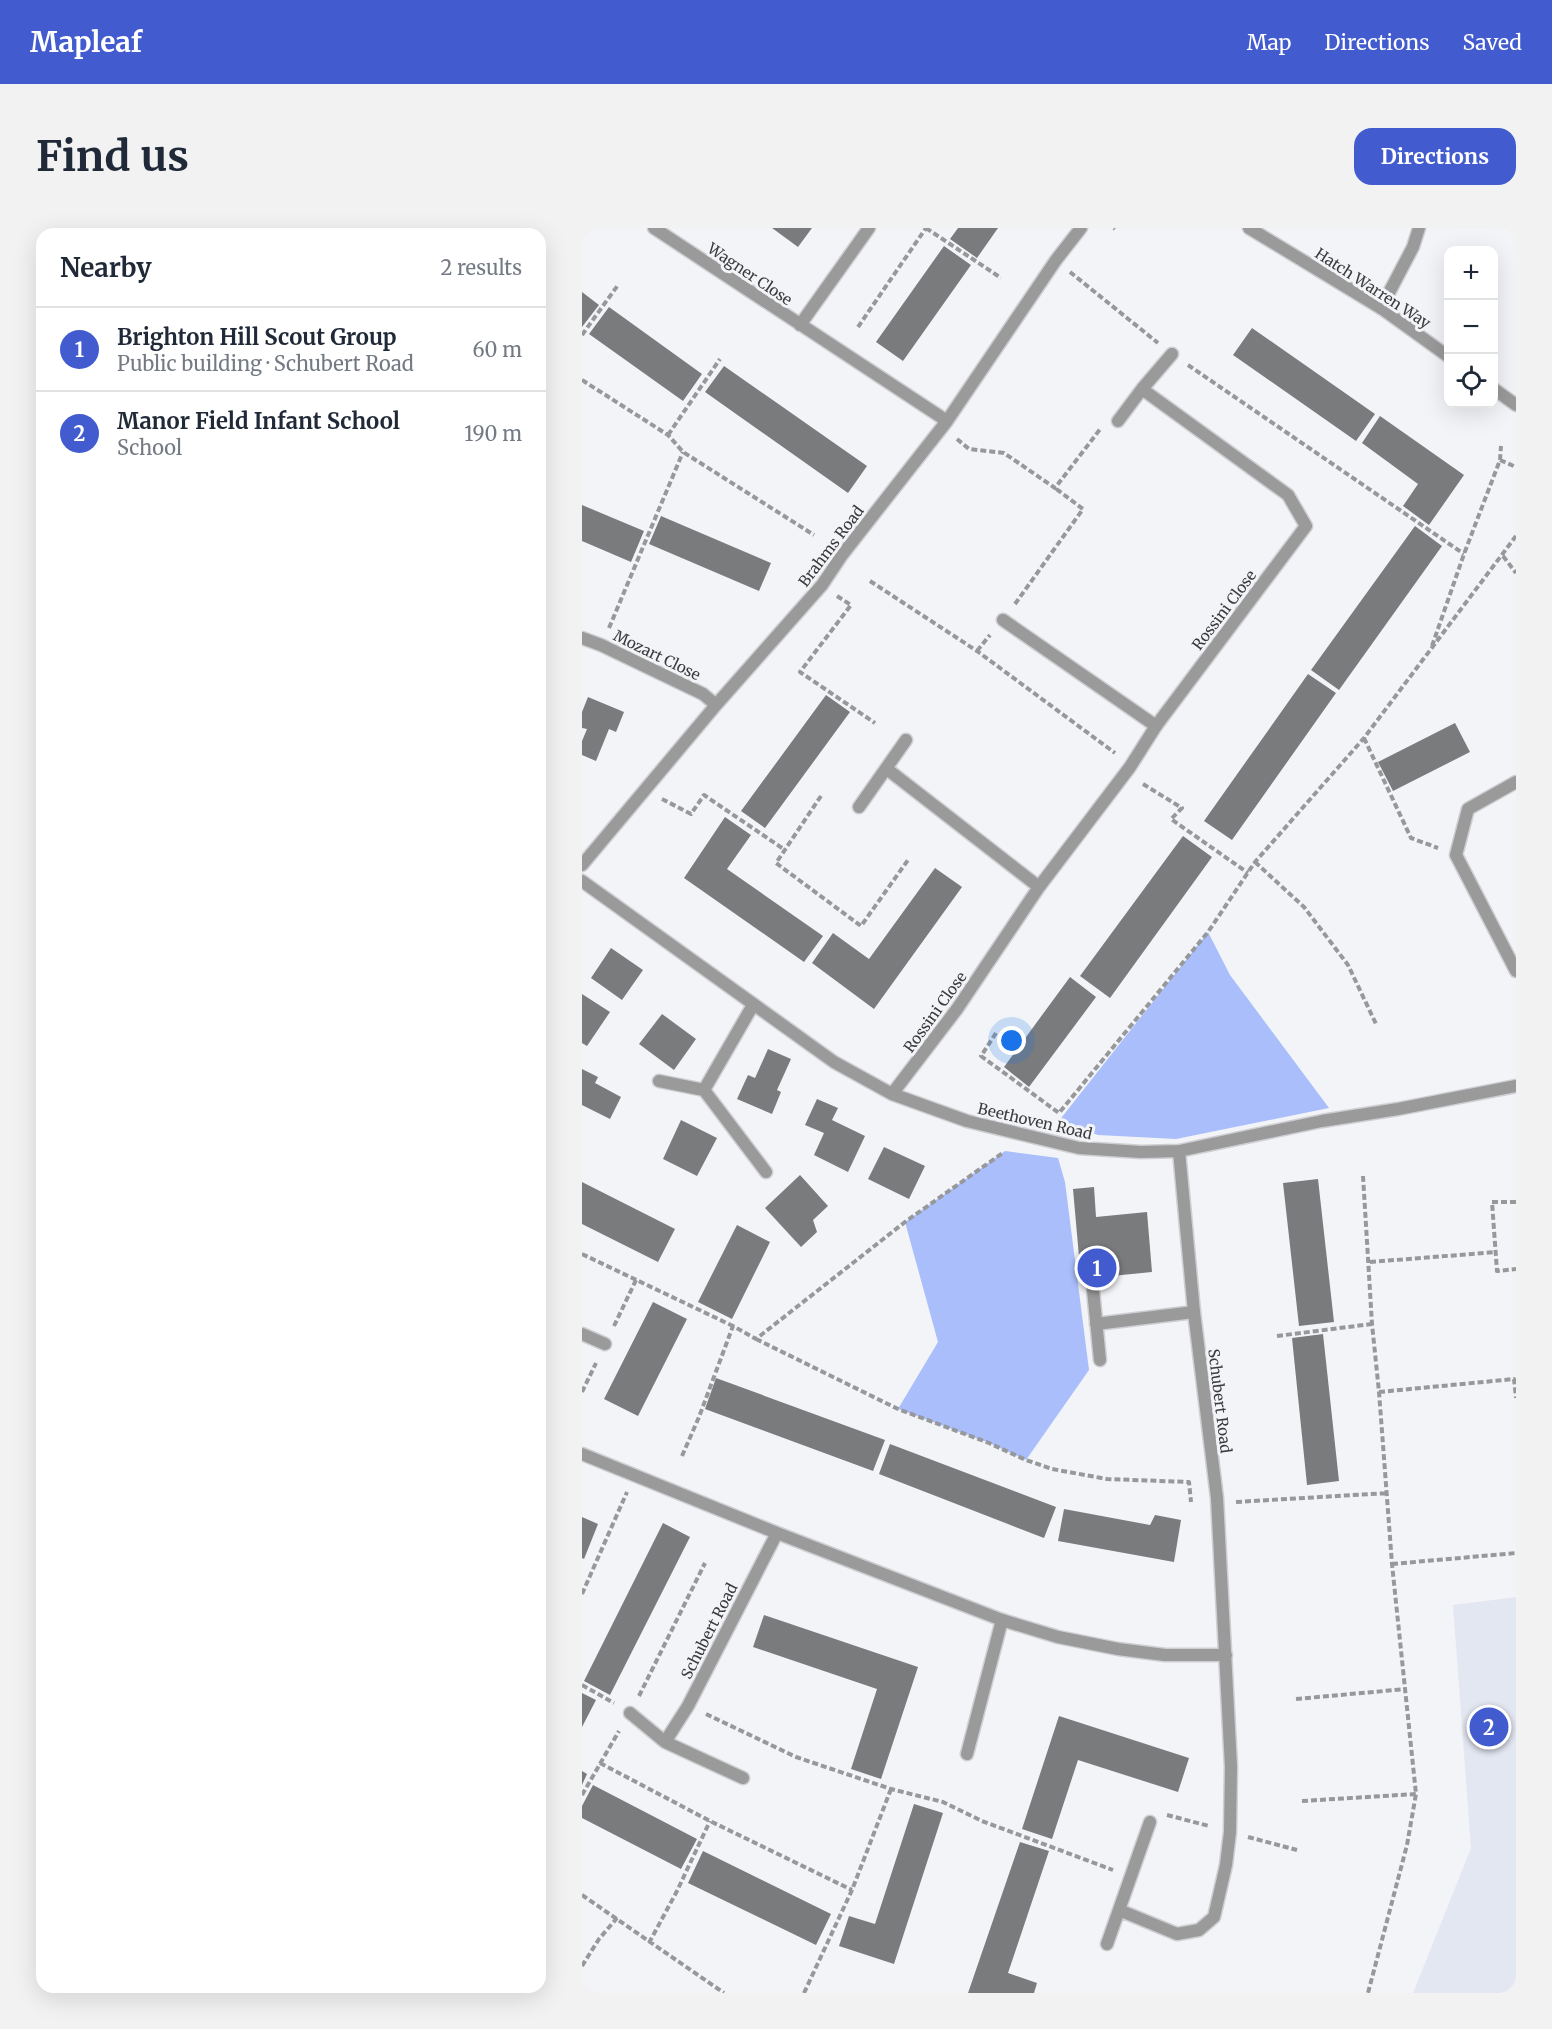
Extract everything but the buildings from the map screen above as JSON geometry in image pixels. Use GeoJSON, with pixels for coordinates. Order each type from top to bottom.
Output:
{"type":"FeatureCollection","features":[{"type":"Feature","properties":{"kind":"street","name":"Wagner Close"},"geometry":{"type":"LineString","coordinates":[[654,228],[947,421]]}},
{"type":"Feature","properties":{"kind":"street","name":"Wagner Close"},"geometry":{"type":"LineString","coordinates":[[800,325],[870,228]]}},
{"type":"Feature","properties":{"kind":"street","name":"Brahms Road"},"geometry":{"type":"LineString","coordinates":[[582,865],[716,705],[822,585],[842,555],[947,421],[1056,260],[1081,228]]}},
{"type":"Feature","properties":{"kind":"street","name":"Hatch Warren Way"},"geometry":{"type":"LineString","coordinates":[[1249,228],[1381,309],[1445,354]]}},
{"type":"Feature","properties":{"kind":"street"},"geometry":{"type":"LineString","coordinates":[[1381,309],[1413,247],[1419,228]]}},
{"type":"Feature","properties":{"kind":"street"},"geometry":{"type":"LineString","coordinates":[[1118,421],[1172,354]]}},
{"type":"Feature","properties":{"kind":"street","name":"Rossini Close"},"geometry":{"type":"LineString","coordinates":[[892,1094],[957,1009],[1040,887],[1130,766],[1156,726],[1306,526],[1288,495],[1142,390]]}},
{"type":"Feature","properties":{"kind":"street"},"geometry":{"type":"LineString","coordinates":[[1498,392],[1516,405]]}},
{"type":"Feature","properties":{"kind":"street"},"geometry":{"type":"LineString","coordinates":[[1003,620],[1156,726]]}},
{"type":"Feature","properties":{"kind":"street","name":"Mozart Close"},"geometry":{"type":"LineString","coordinates":[[582,638],[703,694],[716,705]]}},
{"type":"Feature","properties":{"kind":"street"},"geometry":{"type":"LineString","coordinates":[[859,807],[906,740]]}},
{"type":"Feature","properties":{"kind":"street"},"geometry":{"type":"LineString","coordinates":[[887,769],[1040,887]]}},
{"type":"Feature","properties":{"kind":"street"},"geometry":{"type":"LineString","coordinates":[[1516,782],[1468,809],[1456,855],[1516,971]]}},
{"type":"Feature","properties":{"kind":"street","name":"Beethoven Road"},"geometry":{"type":"LineString","coordinates":[[582,881],[834,1062],[892,1094],[967,1121],[1079,1148],[1141,1152],[1179,1151],[1322,1121],[1516,1086]]}},
{"type":"Feature","properties":{"kind":"street"},"geometry":{"type":"LineString","coordinates":[[704,1090],[753,1005]]}},
{"type":"Feature","properties":{"kind":"street"},"geometry":{"type":"LineString","coordinates":[[659,1081],[704,1090],[766,1172]]}},
{"type":"Feature","properties":{"kind":"street","name":"Schubert Road"},"geometry":{"type":"LineString","coordinates":[[1119,1910],[1177,1934],[1199,1930],[1214,1917],[1226,1865],[1230,1832],[1231,1767],[1217,1498],[1194,1312],[1179,1151]]}},
{"type":"Feature","properties":{"kind":"street"},"geometry":{"type":"LineString","coordinates":[[1093,1290],[1100,1360]]}},
{"type":"Feature","properties":{"kind":"street"},"geometry":{"type":"LineString","coordinates":[[1096,1324],[1194,1312]]}},
{"type":"Feature","properties":{"kind":"street"},"geometry":{"type":"LineString","coordinates":[[582,1334],[605,1344]]}},
{"type":"Feature","properties":{"kind":"street"},"geometry":{"type":"LineString","coordinates":[[582,1454],[1002,1620],[1058,1637],[1118,1649],[1165,1655],[1226,1656]]}},
{"type":"Feature","properties":{"kind":"street","name":"Schubert Road"},"geometry":{"type":"LineString","coordinates":[[665,1742],[688,1706],[777,1533]]}},
{"type":"Feature","properties":{"kind":"street"},"geometry":{"type":"LineString","coordinates":[[967,1754],[1002,1620]]}},
{"type":"Feature","properties":{"kind":"street"},"geometry":{"type":"LineString","coordinates":[[630,1713],[665,1742],[743,1778]]}},
{"type":"Feature","properties":{"kind":"street"},"geometry":{"type":"LineString","coordinates":[[1107,1944],[1150,1822]]}},
{"type":"Feature","properties":{"kind":"path"},"geometry":{"type":"LineString","coordinates":[[858,327],[926,228],[1000,278]]}},
{"type":"Feature","properties":{"kind":"path"},"geometry":{"type":"LineString","coordinates":[[582,335],[618,285]]}},
{"type":"Feature","properties":{"kind":"path"},"geometry":{"type":"LineString","coordinates":[[1089,287],[1172,354],[1464,554]]}},
{"type":"Feature","properties":{"kind":"path"},"geometry":{"type":"LineString","coordinates":[[668,435],[720,359]]}},
{"type":"Feature","properties":{"kind":"path"},"geometry":{"type":"LineString","coordinates":[[582,380],[668,435],[683,452],[814,535]]}},
{"type":"Feature","properties":{"kind":"path"},"geometry":{"type":"LineString","coordinates":[[1055,488],[1103,425],[1118,421]]}},
{"type":"Feature","properties":{"kind":"path"},"geometry":{"type":"LineString","coordinates":[[1430,650],[1500,460],[1501,446]]}},
{"type":"Feature","properties":{"kind":"path"},"geometry":{"type":"LineString","coordinates":[[969,449],[1004,453],[1083,509],[1003,620]]}},
{"type":"Feature","properties":{"kind":"path"},"geometry":{"type":"LineString","coordinates":[[601,645],[683,452]]}},
{"type":"Feature","properties":{"kind":"path"},"geometry":{"type":"LineString","coordinates":[[1500,460],[1516,467]]}},
{"type":"Feature","properties":{"kind":"path"},"geometry":{"type":"LineString","coordinates":[[996,1033],[981,1056],[1059,1113],[1208,932],[1255,862],[1364,738],[1516,536]]}},
{"type":"Feature","properties":{"kind":"path"},"geometry":{"type":"LineString","coordinates":[[1503,556],[1516,573]]}},
{"type":"Feature","properties":{"kind":"path"},"geometry":{"type":"LineString","coordinates":[[870,581],[977,651],[1118,755]]}},
{"type":"Feature","properties":{"kind":"path"},"geometry":{"type":"LineString","coordinates":[[822,585],[851,605],[800,672],[875,723]]}},
{"type":"Feature","properties":{"kind":"path"},"geometry":{"type":"LineString","coordinates":[[1364,738],[1412,838],[1456,855]]}},
{"type":"Feature","properties":{"kind":"path"},"geometry":{"type":"LineString","coordinates":[[1140,782],[1182,808],[1171,819],[1248,873]]}},
{"type":"Feature","properties":{"kind":"path"},"geometry":{"type":"LineString","coordinates":[[645,791],[691,814],[704,795],[785,850]]}},
{"type":"Feature","properties":{"kind":"path"},"geometry":{"type":"LineString","coordinates":[[821,796],[777,863],[861,926],[908,860]]}},
{"type":"Feature","properties":{"kind":"path"},"geometry":{"type":"LineString","coordinates":[[1255,862],[1304,907],[1348,965],[1377,1026]]}},
{"type":"Feature","properties":{"kind":"path"},"geometry":{"type":"LineString","coordinates":[[756,1339],[905,1222],[1005,1151]]}},
{"type":"Feature","properties":{"kind":"path"},"geometry":{"type":"LineString","coordinates":[[1363,1176],[1372,1324],[1388,1493],[1392,1564],[1416,1794],[1407,1845],[1368,1993]]}},
{"type":"Feature","properties":{"kind":"path"},"geometry":{"type":"LineString","coordinates":[[1516,1202],[1492,1202],[1497,1271],[1516,1269]]}},
{"type":"Feature","properties":{"kind":"path"},"geometry":{"type":"LineString","coordinates":[[1370,1262],[1497,1252]]}},
{"type":"Feature","properties":{"kind":"path"},"geometry":{"type":"LineString","coordinates":[[582,1254],[733,1326],[898,1409],[1052,1469],[1107,1479],[1189,1482],[1191,1502]]}},
{"type":"Feature","properties":{"kind":"path"},"geometry":{"type":"LineString","coordinates":[[1277,1336],[1372,1324]]}},
{"type":"Feature","properties":{"kind":"path"},"geometry":{"type":"LineString","coordinates":[[682,1456],[733,1326]]}},
{"type":"Feature","properties":{"kind":"path"},"geometry":{"type":"LineString","coordinates":[[1379,1392],[1514,1379],[1516,1398]]}},
{"type":"Feature","properties":{"kind":"path"},"geometry":{"type":"LineString","coordinates":[[582,1594],[628,1489]]}},
{"type":"Feature","properties":{"kind":"path"},"geometry":{"type":"LineString","coordinates":[[1234,1502],[1388,1493]]}},
{"type":"Feature","properties":{"kind":"path"},"geometry":{"type":"LineString","coordinates":[[1392,1564],[1516,1553]]}},
{"type":"Feature","properties":{"kind":"path"},"geometry":{"type":"LineString","coordinates":[[582,1795],[630,1713],[705,1563]]}},
{"type":"Feature","properties":{"kind":"path"},"geometry":{"type":"LineString","coordinates":[[582,1685],[630,1713]]}},
{"type":"Feature","properties":{"kind":"path"},"geometry":{"type":"LineString","coordinates":[[1296,1699],[1406,1689]]}},
{"type":"Feature","properties":{"kind":"path"},"geometry":{"type":"LineString","coordinates":[[688,1706],[796,1757],[891,1789],[943,1802],[982,1821],[1130,1876]]}},
{"type":"Feature","properties":{"kind":"path"},"geometry":{"type":"LineString","coordinates":[[600,1763],[710,1821],[852,1890]]}},
{"type":"Feature","properties":{"kind":"path"},"geometry":{"type":"LineString","coordinates":[[804,1993],[852,1890],[891,1789]]}},
{"type":"Feature","properties":{"kind":"path"},"geometry":{"type":"LineString","coordinates":[[1302,1801],[1416,1794]]}},
{"type":"Feature","properties":{"kind":"path"},"geometry":{"type":"LineString","coordinates":[[649,1943],[710,1821]]}},
{"type":"Feature","properties":{"kind":"path"},"geometry":{"type":"LineString","coordinates":[[582,1895],[724,1993]]}},
{"type":"Feature","properties":{"kind":"path"},"geometry":{"type":"LineString","coordinates":[[582,1966],[616,1918]]}},
{"type":"Feature","properties":{"kind":"shaded area"},"geometry":{"type":"Polygon","coordinates":[[[1208,932],[1230,975],[1329,1108],[1176,1139],[1098,1135],[1058,1122],[1208,932]]]}},
{"type":"Feature","properties":{"kind":"shaded area"},"geometry":{"type":"Polygon","coordinates":[[[1005,1151],[1058,1158],[1065,1182],[1089,1370],[1026,1460],[989,1443],[898,1409],[938,1342],[905,1222],[1005,1151]]]}},
{"type":"Feature","properties":{"kind":"shaded area"},"geometry":{"type":"Polygon","coordinates":[[[1516,1597],[1516,1993],[1413,1993],[1471,1848],[1453,1605],[1516,1597]]]}},
{"type":"Feature","properties":{"kind":"place","name":"Brighton Hill Scout Group"},"geometry":{"type":"Point","coordinates":[1097,1268]}},
{"type":"Feature","properties":{"kind":"place","name":"Manor Field Infant School"},"geometry":{"type":"Point","coordinates":[1489,1727]}}]}
